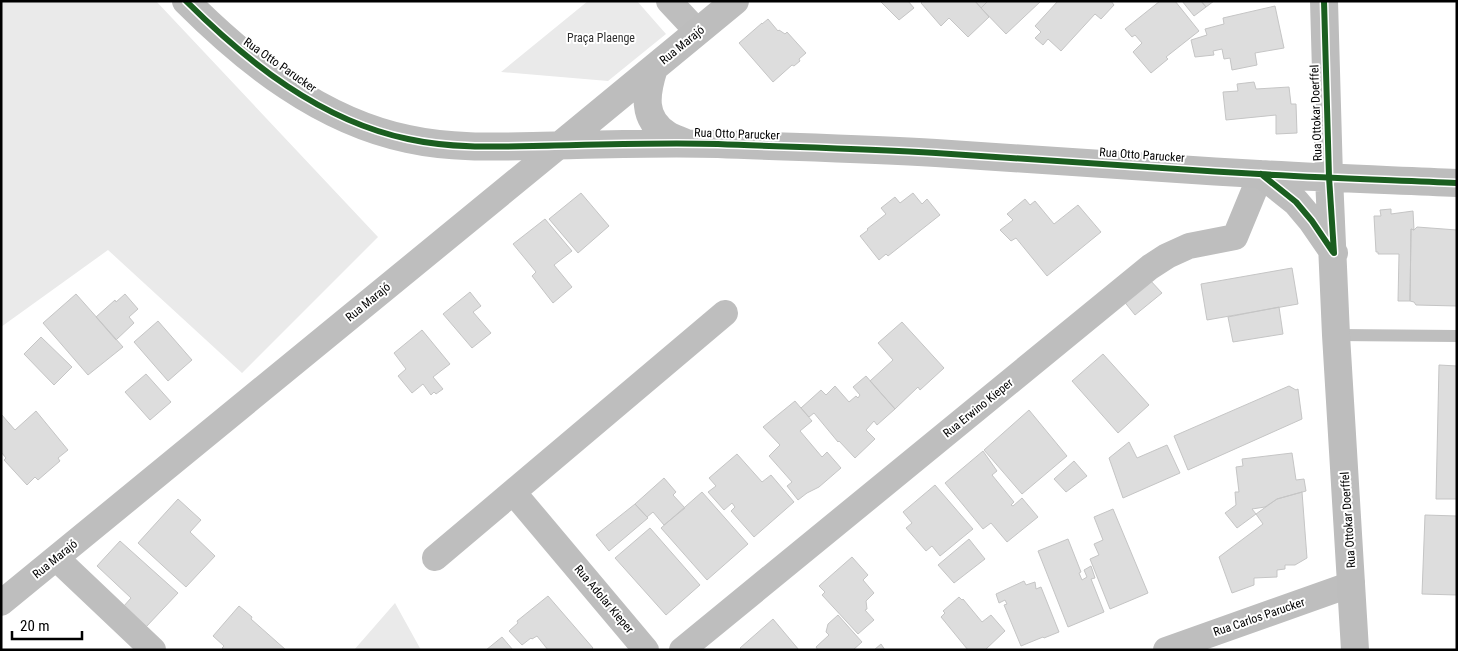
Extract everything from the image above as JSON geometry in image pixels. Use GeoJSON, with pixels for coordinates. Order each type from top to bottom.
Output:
{"type":"FeatureCollection","features":[{"type":"Feature","properties":{"kind":"main road","name":"Rua Otto Parucker"},"geometry":{"type":"LineString","coordinates":[[186,1],[243,54],[301,96],[364,126],[406,139],[450,145],[495,147],[686,143],[933,153],[1261,174],[1457,183]]}},
{"type":"Feature","properties":{"kind":"main road","name":"Rua Marajó"},"geometry":{"type":"LineString","coordinates":[[559,146],[735,1]]}},
{"type":"Feature","properties":{"kind":"main road","name":"Rua Ottokar Doerffel"},"geometry":{"type":"LineString","coordinates":[[1324,1],[1336,334],[1355,650]]}},
{"type":"Feature","properties":{"kind":"main road"},"geometry":{"type":"LineString","coordinates":[[654,68],[649,83],[647,104],[650,116],[656,125],[667,135],[686,143]]}},
{"type":"Feature","properties":{"kind":"main road"},"geometry":{"type":"LineString","coordinates":[[1261,174],[1296,202],[1334,253]]}},
{"type":"Feature","properties":{"kind":"street"},"geometry":{"type":"LineString","coordinates":[[669,1],[698,32]]}},
{"type":"Feature","properties":{"kind":"street","name":"Rua Marajó"},"geometry":{"type":"LineString","coordinates":[[1,603],[559,146]]}},
{"type":"Feature","properties":{"kind":"street","name":"Rua Erwino Kieper"},"geometry":{"type":"LineString","coordinates":[[682,650],[1150,267],[1167,256],[1189,246],[1235,237],[1261,174]]}},
{"type":"Feature","properties":{"kind":"street"},"geometry":{"type":"LineString","coordinates":[[435,558],[726,313]]}},
{"type":"Feature","properties":{"kind":"street","name":"Rua Adolar Kieper"},"geometry":{"type":"LineString","coordinates":[[513,492],[646,650]]}},
{"type":"Feature","properties":{"kind":"street"},"geometry":{"type":"LineString","coordinates":[[56,558],[153,650]]}},
{"type":"Feature","properties":{"kind":"street","name":"Rua Carlos Parucker"},"geometry":{"type":"LineString","coordinates":[[1166,650],[1352,584]]}},
{"type":"Feature","properties":{"kind":"lane"},"geometry":{"type":"LineString","coordinates":[[1336,334],[1457,336]]}},
{"type":"Feature","properties":{"kind":"green space"},"geometry":{"type":"Polygon","coordinates":[[[1,1],[156,1],[378,237],[242,373],[108,250],[1,327],[1,1]]]}},
{"type":"Feature","properties":{"kind":"green space","name":"Praça Plaenge"},"geometry":{"type":"Polygon","coordinates":[[[588,1],[637,1],[666,34],[608,81],[501,72],[588,1]]]}},
{"type":"Feature","properties":{"kind":"green space"},"geometry":{"type":"Polygon","coordinates":[[[395,603],[421,650],[354,650],[395,603]]]}},
{"type":"Feature","properties":{"kind":"building"},"geometry":{"type":"Polygon","coordinates":[[[880,1],[908,1],[914,8],[899,20],[880,1]]]}},
{"type":"Feature","properties":{"kind":"building"},"geometry":{"type":"Polygon","coordinates":[[[923,1],[975,1],[989,17],[968,37],[949,18],[941,26],[921,3],[923,1]]]}},
{"type":"Feature","properties":{"kind":"building"},"geometry":{"type":"Polygon","coordinates":[[[975,1],[988,1],[981,8],[975,1]]]}},
{"type":"Feature","properties":{"kind":"building"},"geometry":{"type":"Polygon","coordinates":[[[988,1],[1041,1],[1006,34],[981,8],[988,1]]]}},
{"type":"Feature","properties":{"kind":"building"},"geometry":{"type":"Polygon","coordinates":[[[1058,1],[1111,1],[1114,5],[1101,19],[1095,14],[1061,51],[1048,39],[1043,45],[1035,38],[1041,32],[1035,26],[1058,1]]]}},
{"type":"Feature","properties":{"kind":"building"},"geometry":{"type":"Polygon","coordinates":[[[1160,1],[1175,1],[1199,31],[1166,57],[1168,59],[1151,73],[1133,52],[1142,43],[1135,35],[1132,37],[1125,29],[1160,1]]]}},
{"type":"Feature","properties":{"kind":"building"},"geometry":{"type":"Polygon","coordinates":[[[1182,1],[1201,1],[1206,7],[1194,16],[1182,1]]]}},
{"type":"Feature","properties":{"kind":"building"},"geometry":{"type":"Polygon","coordinates":[[[1201,1],[1214,1],[1206,7],[1201,1]]]}},
{"type":"Feature","properties":{"kind":"building"},"geometry":{"type":"Polygon","coordinates":[[[1275,6],[1284,48],[1255,53],[1257,65],[1232,70],[1230,58],[1224,59],[1222,49],[1213,51],[1214,55],[1195,57],[1191,40],[1207,35],[1205,29],[1224,24],[1223,18],[1275,6]]]}},
{"type":"Feature","properties":{"kind":"building"},"geometry":{"type":"Polygon","coordinates":[[[768,19],[778,31],[785,34],[787,32],[806,53],[799,59],[800,61],[794,66],[792,65],[773,82],[739,43],[768,19]]]}},
{"type":"Feature","properties":{"kind":"building"},"geometry":{"type":"Polygon","coordinates":[[[1254,82],[1256,89],[1289,87],[1291,104],[1296,104],[1297,133],[1276,134],[1276,115],[1226,120],[1223,92],[1238,91],[1237,84],[1254,82]]]}},
{"type":"Feature","properties":{"kind":"building"},"geometry":{"type":"Polygon","coordinates":[[[581,193],[609,226],[578,253],[549,219],[581,193]]]}},
{"type":"Feature","properties":{"kind":"building"},"geometry":{"type":"Polygon","coordinates":[[[913,193],[922,204],[927,199],[940,215],[888,256],[886,254],[879,260],[860,236],[886,214],[881,208],[895,197],[900,203],[913,193]]]}},
{"type":"Feature","properties":{"kind":"building"},"geometry":{"type":"Polygon","coordinates":[[[1025,199],[1030,205],[1035,201],[1054,224],[1078,205],[1101,232],[1047,276],[1016,238],[1011,241],[1000,230],[1013,220],[1007,214],[1025,199]]]}},
{"type":"Feature","properties":{"kind":"building"},"geometry":{"type":"Polygon","coordinates":[[[1391,209],[1391,214],[1413,211],[1414,230],[1411,229],[1410,301],[1398,301],[1399,254],[1378,254],[1376,252],[1374,216],[1381,216],[1380,210],[1391,209]]]}},
{"type":"Feature","properties":{"kind":"building"},"geometry":{"type":"Polygon","coordinates":[[[545,219],[572,251],[554,265],[572,287],[553,303],[532,276],[536,272],[513,244],[545,219]]]}},
{"type":"Feature","properties":{"kind":"building"},"geometry":{"type":"Polygon","coordinates":[[[1417,227],[1457,230],[1457,306],[1416,305],[1410,301],[1411,229],[1414,230],[1417,227]]]}},
{"type":"Feature","properties":{"kind":"building"},"geometry":{"type":"Polygon","coordinates":[[[1292,268],[1298,304],[1207,320],[1201,284],[1292,268]]]}},
{"type":"Feature","properties":{"kind":"building"},"geometry":{"type":"Polygon","coordinates":[[[1149,279],[1162,293],[1135,315],[1123,300],[1149,279]]]}},
{"type":"Feature","properties":{"kind":"building"},"geometry":{"type":"Polygon","coordinates":[[[470,292],[481,306],[473,312],[491,333],[472,348],[443,314],[470,292]]]}},
{"type":"Feature","properties":{"kind":"building"},"geometry":{"type":"Polygon","coordinates":[[[76,294],[123,347],[88,375],[43,323],[76,294]]]}},
{"type":"Feature","properties":{"kind":"building"},"geometry":{"type":"Polygon","coordinates":[[[125,294],[138,309],[129,317],[134,323],[116,340],[96,317],[115,300],[116,302],[125,294]]]}},
{"type":"Feature","properties":{"kind":"building"},"geometry":{"type":"Polygon","coordinates":[[[1279,307],[1283,334],[1233,342],[1228,317],[1279,307]]]}},
{"type":"Feature","properties":{"kind":"building"},"geometry":{"type":"Polygon","coordinates":[[[158,321],[192,360],[168,381],[134,342],[158,321]]]}},
{"type":"Feature","properties":{"kind":"building"},"geometry":{"type":"Polygon","coordinates":[[[902,322],[944,368],[920,390],[918,387],[895,409],[870,381],[893,360],[878,343],[902,322]]]}},
{"type":"Feature","properties":{"kind":"building"},"geometry":{"type":"Polygon","coordinates":[[[422,330],[450,364],[433,377],[443,389],[431,395],[423,384],[412,393],[398,376],[406,369],[394,353],[422,330]]]}},
{"type":"Feature","properties":{"kind":"building"},"geometry":{"type":"Polygon","coordinates":[[[41,337],[72,367],[54,385],[24,354],[41,337]]]}},
{"type":"Feature","properties":{"kind":"building"},"geometry":{"type":"Polygon","coordinates":[[[1103,354],[1149,405],[1118,433],[1072,381],[1103,354]]]}},
{"type":"Feature","properties":{"kind":"building"},"geometry":{"type":"Polygon","coordinates":[[[1439,365],[1457,366],[1457,499],[1436,499],[1439,365]]]}},
{"type":"Feature","properties":{"kind":"building"},"geometry":{"type":"Polygon","coordinates":[[[146,374],[171,402],[150,420],[125,392],[146,374]]]}},
{"type":"Feature","properties":{"kind":"building"},"geometry":{"type":"Polygon","coordinates":[[[866,376],[895,409],[877,425],[874,421],[866,430],[875,439],[855,458],[838,442],[814,413],[809,417],[801,408],[821,390],[826,395],[835,386],[849,402],[856,396],[858,398],[860,395],[853,387],[866,376]]]}},
{"type":"Feature","properties":{"kind":"building"},"geometry":{"type":"Polygon","coordinates":[[[1289,386],[1296,390],[1298,389],[1302,419],[1188,470],[1174,436],[1289,386]]]}},
{"type":"Feature","properties":{"kind":"building"},"geometry":{"type":"Polygon","coordinates":[[[795,401],[812,421],[800,431],[822,457],[827,452],[841,468],[819,487],[798,500],[787,486],[792,482],[769,456],[780,445],[763,427],[795,401]]]}},
{"type":"Feature","properties":{"kind":"building"},"geometry":{"type":"Polygon","coordinates":[[[1029,410],[1067,456],[1022,494],[984,450],[1029,410]]]}},
{"type":"Feature","properties":{"kind":"building"},"geometry":{"type":"Polygon","coordinates":[[[36,411],[68,450],[58,458],[60,461],[38,480],[35,477],[27,485],[4,460],[6,458],[1,452],[1,414],[15,430],[36,411]]]}},
{"type":"Feature","properties":{"kind":"building"},"geometry":{"type":"Polygon","coordinates":[[[1129,442],[1137,458],[1167,445],[1180,473],[1123,498],[1109,458],[1129,442]]]}},
{"type":"Feature","properties":{"kind":"building"},"geometry":{"type":"Polygon","coordinates":[[[983,451],[997,471],[992,475],[1014,502],[1011,505],[1013,506],[1022,498],[1038,517],[1007,542],[991,523],[983,529],[945,483],[983,451]]]}},
{"type":"Feature","properties":{"kind":"building"},"geometry":{"type":"Polygon","coordinates":[[[1292,453],[1296,480],[1304,479],[1306,491],[1277,499],[1265,507],[1252,509],[1256,514],[1237,528],[1225,513],[1236,505],[1235,492],[1239,492],[1236,467],[1243,466],[1242,459],[1292,453]]]}},
{"type":"Feature","properties":{"kind":"building"},"geometry":{"type":"Polygon","coordinates":[[[737,454],[762,482],[771,475],[794,502],[754,537],[731,511],[735,507],[732,503],[724,510],[708,492],[716,486],[709,478],[737,454]]]}},
{"type":"Feature","properties":{"kind":"building"},"geometry":{"type":"Polygon","coordinates":[[[1074,461],[1087,476],[1066,492],[1054,479],[1074,461]]]}},
{"type":"Feature","properties":{"kind":"building"},"geometry":{"type":"Polygon","coordinates":[[[664,478],[676,492],[673,495],[685,508],[664,525],[653,512],[647,517],[635,504],[664,478]]]}},
{"type":"Feature","properties":{"kind":"building"},"geometry":{"type":"Polygon","coordinates":[[[935,485],[973,529],[940,556],[932,546],[926,551],[906,528],[912,523],[903,512],[935,485]]]}},
{"type":"Feature","properties":{"kind":"building"},"geometry":{"type":"Polygon","coordinates":[[[702,492],[748,544],[707,580],[661,528],[702,492]]]}},
{"type":"Feature","properties":{"kind":"building"},"geometry":{"type":"Polygon","coordinates":[[[1302,492],[1307,558],[1295,565],[1285,565],[1285,569],[1277,570],[1277,577],[1254,578],[1254,585],[1232,593],[1219,557],[1263,524],[1256,514],[1277,499],[1302,492]]]}},
{"type":"Feature","properties":{"kind":"building"},"geometry":{"type":"Polygon","coordinates":[[[178,499],[201,520],[190,532],[215,556],[186,587],[138,543],[178,499]]]}},
{"type":"Feature","properties":{"kind":"building"},"geometry":{"type":"Polygon","coordinates":[[[635,504],[648,518],[609,551],[596,535],[635,504]]]}},
{"type":"Feature","properties":{"kind":"building"},"geometry":{"type":"Polygon","coordinates":[[[1113,509],[1148,593],[1110,609],[1090,559],[1099,555],[1094,544],[1103,540],[1094,517],[1113,509]]]}},
{"type":"Feature","properties":{"kind":"building"},"geometry":{"type":"Polygon","coordinates":[[[1425,515],[1457,516],[1457,595],[1422,594],[1425,515]]]}},
{"type":"Feature","properties":{"kind":"building"},"geometry":{"type":"Polygon","coordinates":[[[650,528],[700,585],[666,615],[615,558],[650,528]]]}},
{"type":"Feature","properties":{"kind":"building"},"geometry":{"type":"Polygon","coordinates":[[[969,539],[985,559],[954,583],[938,565],[969,539]]]}},
{"type":"Feature","properties":{"kind":"building"},"geometry":{"type":"Polygon","coordinates":[[[1068,539],[1081,572],[1079,573],[1082,580],[1087,577],[1084,570],[1091,566],[1095,578],[1091,579],[1104,612],[1068,627],[1038,551],[1068,539]]]}},
{"type":"Feature","properties":{"kind":"building"},"geometry":{"type":"Polygon","coordinates":[[[120,541],[178,593],[146,627],[123,607],[131,598],[97,566],[120,541]]]}},
{"type":"Feature","properties":{"kind":"building"},"geometry":{"type":"Polygon","coordinates":[[[852,557],[868,575],[863,580],[874,593],[866,601],[867,609],[865,610],[874,620],[858,634],[822,595],[825,592],[819,586],[852,557]]]}},
{"type":"Feature","properties":{"kind":"building"},"geometry":{"type":"Polygon","coordinates":[[[1024,581],[1026,585],[1035,582],[1036,589],[1041,587],[1059,632],[1021,646],[1004,605],[1007,604],[1005,600],[999,603],[996,594],[1024,581]]]}},
{"type":"Feature","properties":{"kind":"building"},"geometry":{"type":"Polygon","coordinates":[[[548,596],[593,648],[591,650],[548,650],[537,636],[522,645],[509,631],[518,623],[517,621],[548,596]]]}},
{"type":"Feature","properties":{"kind":"building"},"geometry":{"type":"Polygon","coordinates":[[[959,597],[963,599],[982,622],[991,615],[1005,631],[985,650],[968,650],[941,617],[945,613],[943,611],[959,597]]]}},
{"type":"Feature","properties":{"kind":"building"},"geometry":{"type":"Polygon","coordinates":[[[239,606],[286,650],[224,650],[222,648],[224,646],[213,636],[239,606]]]}},
{"type":"Feature","properties":{"kind":"building"},"geometry":{"type":"Polygon","coordinates":[[[838,615],[862,642],[853,650],[818,650],[816,647],[829,635],[826,632],[828,624],[838,615]]]}},
{"type":"Feature","properties":{"kind":"building"},"geometry":{"type":"Polygon","coordinates":[[[773,619],[799,650],[742,650],[740,648],[773,619]]]}},
{"type":"Feature","properties":{"kind":"building"},"geometry":{"type":"Polygon","coordinates":[[[502,637],[513,650],[486,650],[502,637]]]}},
{"type":"Feature","properties":{"kind":"building"},"geometry":{"type":"Polygon","coordinates":[[[881,644],[885,650],[874,650],[881,644]]]}},
{"type":"Feature","properties":{"kind":"cycle path"},"geometry":{"type":"LineString","coordinates":[[186,1],[209,24],[260,67],[316,104],[376,130],[423,142],[486,147],[695,143],[854,149],[1284,175],[1457,183]]}},
{"type":"Feature","properties":{"kind":"cycle path"},"geometry":{"type":"LineString","coordinates":[[1324,1],[1329,177],[1334,253]]}},
{"type":"Feature","properties":{"kind":"cycle path"},"geometry":{"type":"LineString","coordinates":[[1261,174],[1296,202],[1312,221],[1333,252]]}}]}
